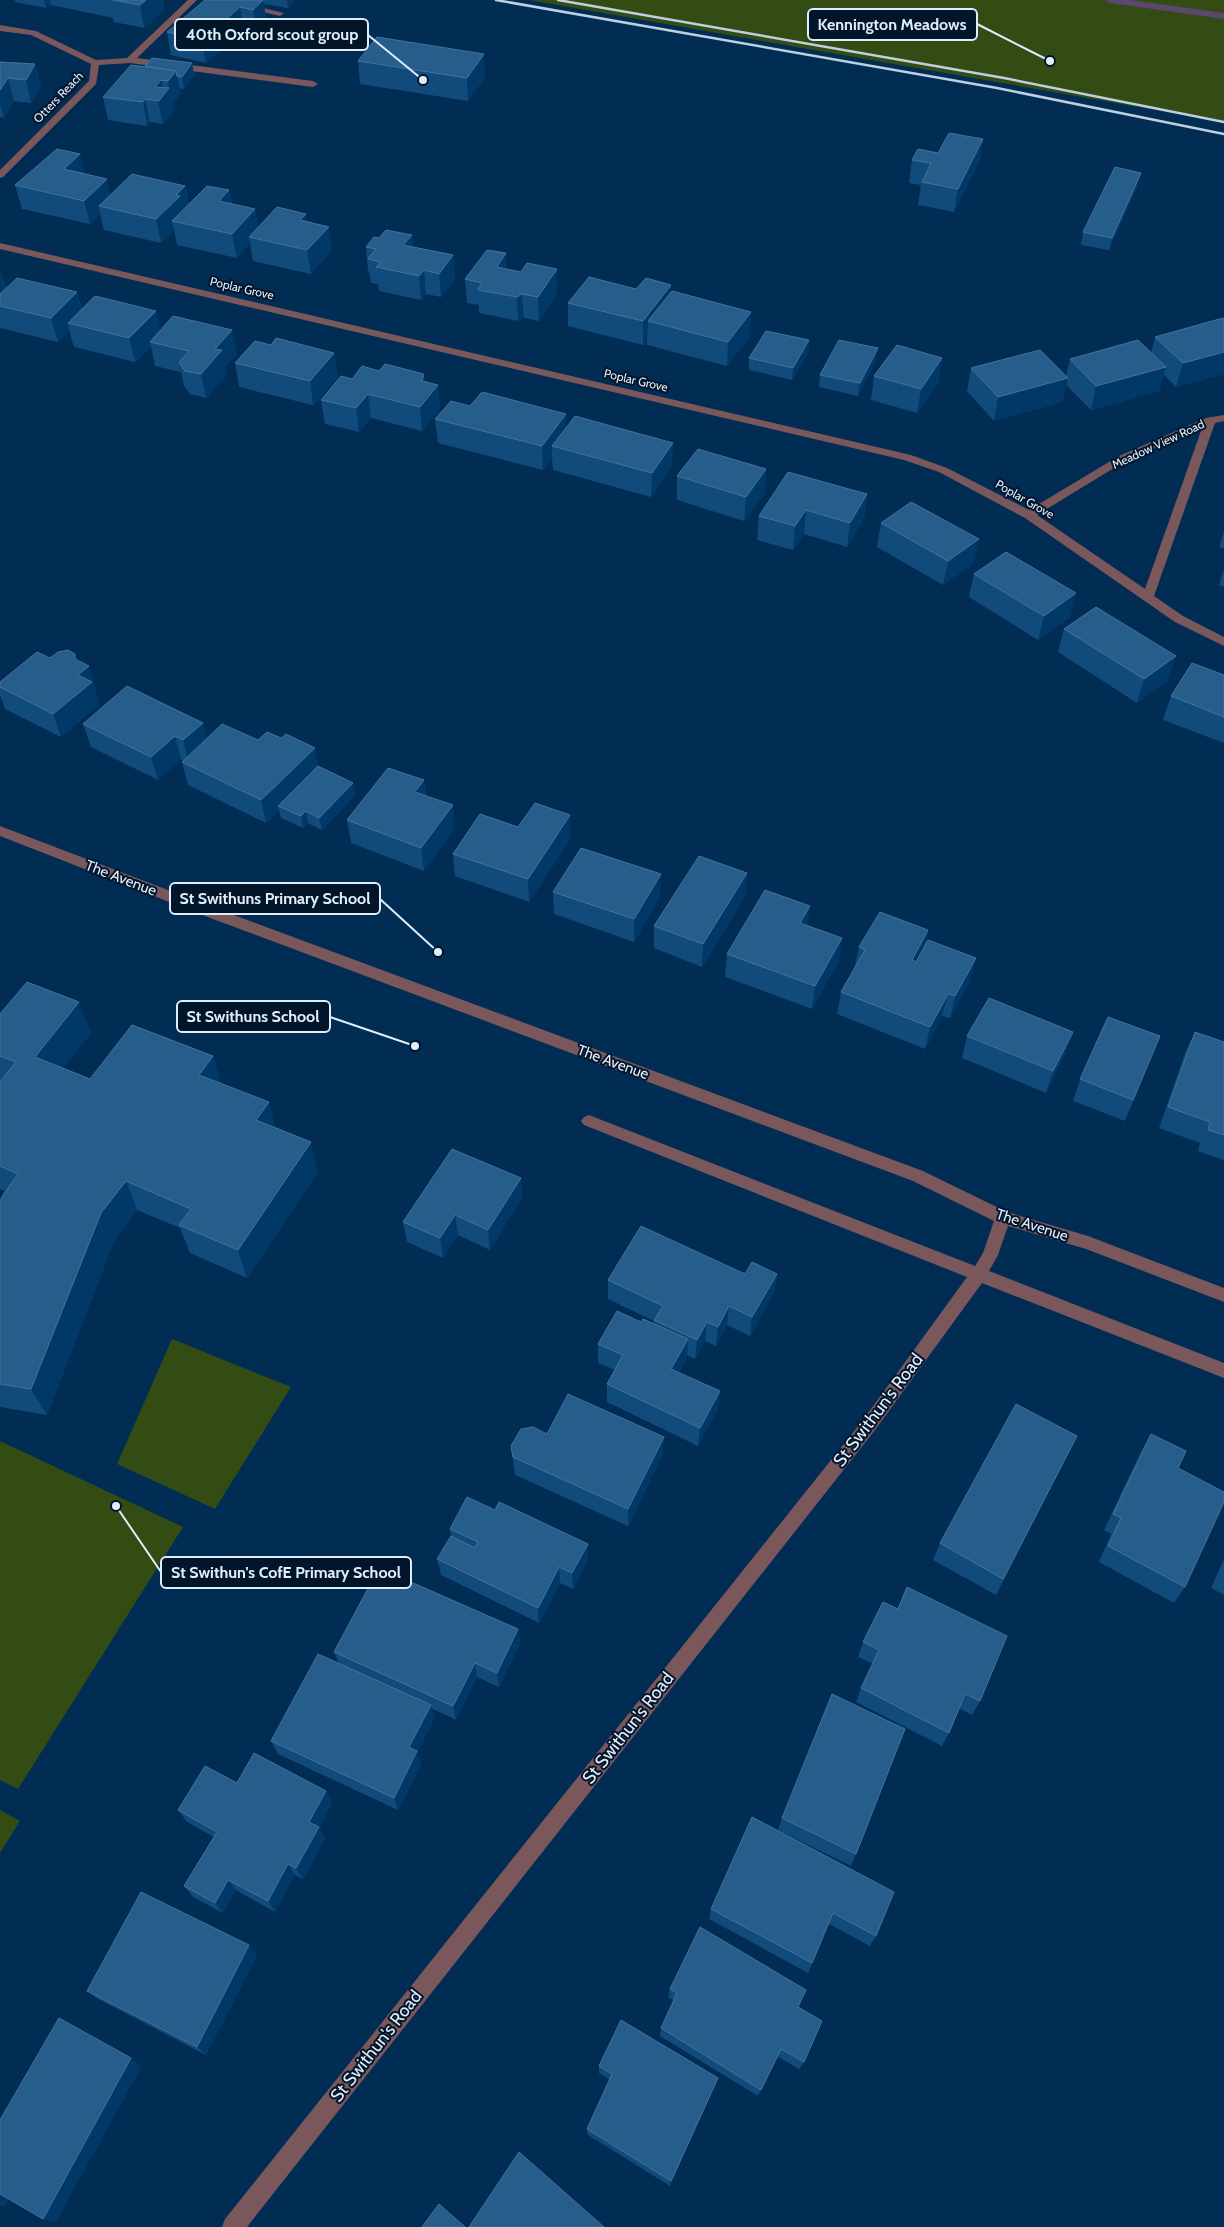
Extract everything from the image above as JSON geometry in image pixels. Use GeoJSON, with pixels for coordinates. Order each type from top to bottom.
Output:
{"type":"FeatureCollection","features":[{"type":"Feature","properties":{"kind":"street"},"geometry":{"type":"LineString","coordinates":[[130,60],[193,0]]}},
{"type":"Feature","properties":{"kind":"street"},"geometry":{"type":"LineString","coordinates":[[218,0],[280,13]]}},
{"type":"Feature","properties":{"kind":"street","name":"Otters Reach"},"geometry":{"type":"LineString","coordinates":[[0,28],[34,33],[95,63],[95,73],[92,82],[0,175]]}},
{"type":"Feature","properties":{"kind":"street"},"geometry":{"type":"LineString","coordinates":[[95,63],[130,60],[313,84]]}},
{"type":"Feature","properties":{"kind":"street","name":"Poplar Grove"},"geometry":{"type":"LineString","coordinates":[[0,246],[908,458],[943,470],[1029,515],[1179,619],[1224,642]]}},
{"type":"Feature","properties":{"kind":"street","name":"Meadow View Road"},"geometry":{"type":"LineString","coordinates":[[1029,515],[1123,458],[1210,420],[1224,418]]}},
{"type":"Feature","properties":{"kind":"street","name":"Meadow View Road"},"geometry":{"type":"LineString","coordinates":[[1148,597],[1210,420]]}},
{"type":"Feature","properties":{"kind":"street","name":"The Avenue"},"geometry":{"type":"LineString","coordinates":[[0,831],[218,915],[918,1176],[1003,1218],[1088,1242],[1224,1295]]}},
{"type":"Feature","properties":{"kind":"street"},"geometry":{"type":"LineString","coordinates":[[589,1121],[1224,1371]]}},
{"type":"Feature","properties":{"kind":"street","name":"St Swithun's Road"},"geometry":{"type":"LineString","coordinates":[[233,2227],[869,1425],[979,1274],[990,1255],[1003,1218]]}},
{"type":"Feature","properties":{"kind":"green space"},"geometry":{"type":"Polygon","coordinates":[[[529,0],[1224,0],[1224,122],[529,0]]]}},
{"type":"Feature","properties":{"kind":"green space"},"geometry":{"type":"Polygon","coordinates":[[[172,1339],[291,1387],[215,1509],[117,1464],[172,1339]]]}},
{"type":"Feature","properties":{"kind":"green space"},"geometry":{"type":"Polygon","coordinates":[[[0,1441],[183,1527],[18,1789],[0,1780],[0,1441]]]}},
{"type":"Feature","properties":{"kind":"green space"},"geometry":{"type":"Polygon","coordinates":[[[0,1810],[20,1821],[0,1853],[0,1810]]]}},
{"type":"Feature","properties":{"kind":"building"},"geometry":{"type":"Polygon","coordinates":[[[113,0],[146,0],[140,5],[113,0]]]}},
{"type":"Feature","properties":{"kind":"building"},"geometry":{"type":"Polygon","coordinates":[[[205,0],[263,0],[253,10],[240,7],[202,40],[167,32],[205,0]]]}},
{"type":"Feature","properties":{"kind":"building"},"geometry":{"type":"Polygon","coordinates":[[[377,37],[484,54],[467,78],[358,61],[377,37]]]}},
{"type":"Feature","properties":{"kind":"building"},"geometry":{"type":"Polygon","coordinates":[[[152,58],[192,63],[182,77],[177,76],[176,71],[145,66],[152,58]]]}},
{"type":"Feature","properties":{"kind":"building"},"geometry":{"type":"Polygon","coordinates":[[[0,62],[35,64],[26,80],[8,78],[0,90],[0,62]]]}},
{"type":"Feature","properties":{"kind":"building"},"geometry":{"type":"Polygon","coordinates":[[[131,65],[176,71],[168,81],[161,80],[155,87],[169,88],[159,101],[145,99],[143,102],[103,97],[131,65]]]}},
{"type":"Feature","properties":{"kind":"building"},"geometry":{"type":"Polygon","coordinates":[[[949,133],[983,139],[958,189],[922,182],[931,163],[912,160],[918,149],[938,153],[949,133]]]}},
{"type":"Feature","properties":{"kind":"building"},"geometry":{"type":"Polygon","coordinates":[[[57,149],[80,154],[64,169],[107,179],[84,201],[15,185],[57,149]]]}},
{"type":"Feature","properties":{"kind":"building"},"geometry":{"type":"Polygon","coordinates":[[[1115,167],[1141,173],[1112,238],[1083,232],[1115,167]]]}},
{"type":"Feature","properties":{"kind":"building"},"geometry":{"type":"Polygon","coordinates":[[[132,174],[185,186],[176,195],[180,196],[156,219],[99,206],[132,174]]]}},
{"type":"Feature","properties":{"kind":"building"},"geometry":{"type":"Polygon","coordinates":[[[207,186],[229,190],[219,201],[255,209],[232,234],[172,221],[207,186]]]}},
{"type":"Feature","properties":{"kind":"building"},"geometry":{"type":"Polygon","coordinates":[[[277,207],[306,214],[300,220],[329,227],[307,250],[249,237],[277,207]]]}},
{"type":"Feature","properties":{"kind":"building"},"geometry":{"type":"Polygon","coordinates":[[[386,230],[412,235],[403,245],[453,255],[439,274],[424,270],[419,276],[376,267],[381,262],[368,259],[376,249],[366,247],[374,237],[379,238],[386,230]]]}},
{"type":"Feature","properties":{"kind":"building"},"geometry":{"type":"Polygon","coordinates":[[[487,250],[506,253],[497,267],[521,272],[527,263],[557,269],[538,297],[522,294],[517,297],[478,290],[482,283],[465,279],[487,250]]]}},
{"type":"Feature","properties":{"kind":"building"},"geometry":{"type":"Polygon","coordinates":[[[589,277],[636,289],[646,278],[671,285],[643,321],[568,303],[589,277]]]}},
{"type":"Feature","properties":{"kind":"building"},"geometry":{"type":"Polygon","coordinates":[[[17,278],[77,292],[51,318],[0,306],[0,294],[17,278]]]}},
{"type":"Feature","properties":{"kind":"building"},"geometry":{"type":"Polygon","coordinates":[[[672,291],[751,312],[728,342],[648,321],[672,291]]]}},
{"type":"Feature","properties":{"kind":"building"},"geometry":{"type":"Polygon","coordinates":[[[95,296],[156,311],[129,338],[68,323],[95,296]]]}},
{"type":"Feature","properties":{"kind":"building"},"geometry":{"type":"Polygon","coordinates":[[[173,316],[232,330],[215,349],[222,350],[201,374],[185,371],[179,362],[189,351],[150,342],[173,316]]]}},
{"type":"Feature","properties":{"kind":"building"},"geometry":{"type":"Polygon","coordinates":[[[1223,318],[1224,352],[1183,363],[1155,337],[1223,318]]]}},
{"type":"Feature","properties":{"kind":"building"},"geometry":{"type":"Polygon","coordinates":[[[766,331],[809,340],[793,368],[749,358],[766,331]]]}},
{"type":"Feature","properties":{"kind":"building"},"geometry":{"type":"Polygon","coordinates":[[[276,338],[334,353],[310,381],[235,363],[255,341],[271,345],[276,338]]]}},
{"type":"Feature","properties":{"kind":"building"},"geometry":{"type":"Polygon","coordinates":[[[839,340],[878,348],[860,383],[820,375],[839,340]]]}},
{"type":"Feature","properties":{"kind":"building"},"geometry":{"type":"Polygon","coordinates":[[[1138,340],[1166,367],[1096,386],[1070,359],[1138,340]]]}},
{"type":"Feature","properties":{"kind":"building"},"geometry":{"type":"Polygon","coordinates":[[[897,345],[942,358],[921,389],[874,376],[897,345]]]}},
{"type":"Feature","properties":{"kind":"building"},"geometry":{"type":"Polygon","coordinates":[[[1040,350],[1068,378],[998,397],[971,368],[1040,350]]]}},
{"type":"Feature","properties":{"kind":"building"},"geometry":{"type":"Polygon","coordinates":[[[385,364],[424,374],[422,381],[438,385],[420,407],[368,394],[356,408],[321,400],[341,376],[352,379],[362,366],[379,371],[385,364]]]}},
{"type":"Feature","properties":{"kind":"building"},"geometry":{"type":"Polygon","coordinates":[[[482,392],[566,414],[542,446],[435,419],[451,401],[470,406],[482,392]]]}},
{"type":"Feature","properties":{"kind":"building"},"geometry":{"type":"Polygon","coordinates":[[[575,416],[673,443],[652,473],[552,446],[575,416]]]}},
{"type":"Feature","properties":{"kind":"building"},"geometry":{"type":"Polygon","coordinates":[[[698,449],[766,469],[746,497],[677,476],[698,449]]]}},
{"type":"Feature","properties":{"kind":"building"},"geometry":{"type":"Polygon","coordinates":[[[788,472],[867,494],[850,523],[806,510],[795,526],[759,516],[788,472]]]}},
{"type":"Feature","properties":{"kind":"building"},"geometry":{"type":"Polygon","coordinates":[[[911,502],[979,539],[948,561],[881,523],[911,502]]]}},
{"type":"Feature","properties":{"kind":"building"},"geometry":{"type":"Polygon","coordinates":[[[1006,552],[1076,593],[1044,616],[974,574],[1006,552]]]}},
{"type":"Feature","properties":{"kind":"building"},"geometry":{"type":"Polygon","coordinates":[[[1096,607],[1176,656],[1144,679],[1064,629],[1096,607]]]}},
{"type":"Feature","properties":{"kind":"building"},"geometry":{"type":"Polygon","coordinates":[[[68,650],[75,654],[75,659],[89,666],[78,675],[92,682],[53,714],[0,687],[0,682],[37,652],[50,658],[58,652],[68,650]]]}},
{"type":"Feature","properties":{"kind":"building"},"geometry":{"type":"Polygon","coordinates":[[[1192,663],[1224,675],[1224,717],[1171,696],[1192,663]]]}},
{"type":"Feature","properties":{"kind":"building"},"geometry":{"type":"Polygon","coordinates":[[[127,686],[203,723],[183,740],[175,736],[151,757],[83,724],[127,686]]]}},
{"type":"Feature","properties":{"kind":"building"},"geometry":{"type":"Polygon","coordinates":[[[222,724],[258,740],[267,732],[281,738],[286,734],[315,748],[261,800],[182,762],[222,724]]]}},
{"type":"Feature","properties":{"kind":"building"},"geometry":{"type":"Polygon","coordinates":[[[318,766],[353,783],[319,818],[306,811],[301,816],[278,806],[318,766]]]}},
{"type":"Feature","properties":{"kind":"building"},"geometry":{"type":"Polygon","coordinates":[[[388,768],[424,780],[415,792],[453,805],[421,848],[347,820],[388,768]]]}},
{"type":"Feature","properties":{"kind":"building"},"geometry":{"type":"Polygon","coordinates":[[[535,803],[570,815],[528,879],[453,854],[480,814],[518,827],[535,803]]]}},
{"type":"Feature","properties":{"kind":"building"},"geometry":{"type":"Polygon","coordinates":[[[581,848],[661,874],[634,919],[553,892],[581,848]]]}},
{"type":"Feature","properties":{"kind":"building"},"geometry":{"type":"Polygon","coordinates":[[[699,856],[747,873],[703,944],[654,926],[699,856]]]}},
{"type":"Feature","properties":{"kind":"building"},"geometry":{"type":"Polygon","coordinates":[[[765,890],[810,906],[800,923],[842,938],[815,986],[727,954],[765,890]]]}},
{"type":"Feature","properties":{"kind":"building"},"geometry":{"type":"Polygon","coordinates":[[[880,912],[928,930],[912,960],[916,962],[928,940],[976,958],[955,996],[948,994],[930,1027],[841,992],[865,950],[859,947],[880,912]]]}},
{"type":"Feature","properties":{"kind":"building"},"geometry":{"type":"Polygon","coordinates":[[[27,982],[79,1002],[35,1057],[90,1079],[132,1025],[213,1056],[199,1075],[269,1102],[256,1120],[311,1142],[238,1250],[179,1225],[191,1209],[126,1181],[101,1213],[31,1389],[0,1384],[0,1201],[18,1174],[0,1166],[0,1082],[16,1062],[0,1056],[0,1014],[27,982]]]}},
{"type":"Feature","properties":{"kind":"building"},"geometry":{"type":"Polygon","coordinates":[[[989,998],[1073,1032],[1053,1071],[967,1036],[989,998]]]}},
{"type":"Feature","properties":{"kind":"building"},"geometry":{"type":"Polygon","coordinates":[[[1108,1017],[1160,1036],[1133,1100],[1080,1079],[1108,1017]]]}},
{"type":"Feature","properties":{"kind":"building"},"geometry":{"type":"Polygon","coordinates":[[[1195,1032],[1224,1042],[1224,1135],[1208,1130],[1210,1122],[1168,1107],[1195,1032]]]}},
{"type":"Feature","properties":{"kind":"building"},"geometry":{"type":"Polygon","coordinates":[[[452,1149],[521,1178],[488,1230],[455,1215],[440,1238],[403,1222],[452,1149]]]}},
{"type":"Feature","properties":{"kind":"building"},"geometry":{"type":"Polygon","coordinates":[[[641,1226],[745,1274],[752,1262],[777,1274],[752,1317],[729,1306],[718,1327],[707,1322],[697,1340],[654,1320],[663,1306],[608,1280],[641,1226]]]}},
{"type":"Feature","properties":{"kind":"building"},"geometry":{"type":"Polygon","coordinates":[[[617,1311],[641,1322],[643,1319],[688,1339],[671,1369],[720,1391],[700,1428],[607,1384],[623,1355],[598,1344],[617,1311]]]}},
{"type":"Feature","properties":{"kind":"building"},"geometry":{"type":"Polygon","coordinates":[[[568,1394],[664,1437],[628,1509],[513,1457],[511,1446],[521,1429],[533,1427],[547,1434],[568,1394]]]}},
{"type":"Feature","properties":{"kind":"building"},"geometry":{"type":"Polygon","coordinates":[[[1016,1404],[1077,1436],[1003,1579],[940,1543],[1016,1404]]]}},
{"type":"Feature","properties":{"kind":"building"},"geometry":{"type":"Polygon","coordinates":[[[1151,1434],[1186,1451],[1178,1468],[1224,1492],[1224,1502],[1185,1587],[1108,1546],[1121,1518],[1113,1514],[1151,1434]]]}},
{"type":"Feature","properties":{"kind":"building"},"geometry":{"type":"Polygon","coordinates":[[[467,1497],[495,1510],[499,1502],[588,1544],[572,1573],[559,1567],[538,1608],[437,1559],[451,1536],[475,1548],[478,1542],[450,1529],[467,1497]]]}},
{"type":"Feature","properties":{"kind":"building"},"geometry":{"type":"Polygon","coordinates":[[[379,1568],[518,1629],[497,1673],[475,1663],[453,1706],[334,1652],[379,1568]]]}},
{"type":"Feature","properties":{"kind":"building"},"geometry":{"type":"Polygon","coordinates":[[[907,1587],[1007,1636],[980,1701],[965,1694],[949,1733],[861,1688],[879,1650],[863,1642],[883,1602],[898,1609],[907,1587]]]}},
{"type":"Feature","properties":{"kind":"building"},"geometry":{"type":"Polygon","coordinates":[[[318,1654],[431,1705],[409,1747],[417,1751],[394,1798],[271,1741],[318,1654]]]}},
{"type":"Feature","properties":{"kind":"building"},"geometry":{"type":"Polygon","coordinates":[[[832,1694],[905,1729],[856,1854],[782,1818],[832,1694]]]}},
{"type":"Feature","properties":{"kind":"building"},"geometry":{"type":"Polygon","coordinates":[[[254,1753],[326,1791],[309,1822],[319,1827],[296,1868],[288,1864],[268,1901],[228,1880],[215,1903],[184,1886],[217,1832],[178,1810],[205,1766],[237,1783],[254,1753]]]}},
{"type":"Feature","properties":{"kind":"building"},"geometry":{"type":"Polygon","coordinates":[[[752,1817],[894,1892],[876,1936],[833,1913],[812,1963],[711,1909],[752,1817]]]}},
{"type":"Feature","properties":{"kind":"building"},"geometry":{"type":"Polygon","coordinates":[[[141,1892],[249,1945],[197,2047],[87,1991],[141,1892]]]}},
{"type":"Feature","properties":{"kind":"building"},"geometry":{"type":"Polygon","coordinates":[[[700,1927],[806,1990],[798,2007],[822,2021],[804,2062],[781,2049],[761,2090],[661,2028],[677,1993],[670,1989],[700,1927]]]}},
{"type":"Feature","properties":{"kind":"building"},"geometry":{"type":"Polygon","coordinates":[[[59,2018],[131,2058],[43,2219],[0,2194],[0,2120],[59,2018]]]}},
{"type":"Feature","properties":{"kind":"building"},"geometry":{"type":"Polygon","coordinates":[[[621,2020],[718,2078],[671,2181],[587,2129],[612,2074],[599,2066],[621,2020]]]}},
{"type":"Feature","properties":{"kind":"building"},"geometry":{"type":"Polygon","coordinates":[[[519,2152],[604,2227],[469,2227],[519,2152]]]}},
{"type":"Feature","properties":{"kind":"building"},"geometry":{"type":"Polygon","coordinates":[[[439,2204],[465,2227],[422,2227],[439,2204]]]}},
{"type":"Feature","properties":{"kind":"waterway"},"geometry":{"type":"LineString","coordinates":[[1110,0],[1224,16]]}},
{"type":"Feature","properties":{"kind":"railway"},"geometry":{"type":"LineString","coordinates":[[496,0],[997,88],[1224,134]]}},
{"type":"Feature","properties":{"kind":"railway"},"geometry":{"type":"LineString","coordinates":[[558,0],[1004,78],[1224,122]]}},
{"type":"Feature","properties":{"kind":"place","name":"Kennington Meadows"},"geometry":{"type":"Point","coordinates":[1050,61]}},
{"type":"Feature","properties":{"kind":"place","name":"40th Oxford scout group"},"geometry":{"type":"Point","coordinates":[423,80]}},
{"type":"Feature","properties":{"kind":"place","name":"St Swithuns Primary School"},"geometry":{"type":"Point","coordinates":[438,952]}},
{"type":"Feature","properties":{"kind":"place","name":"St Swithuns School"},"geometry":{"type":"Point","coordinates":[415,1046]}},
{"type":"Feature","properties":{"kind":"place","name":"St Swithun's CofE Primary School"},"geometry":{"type":"Point","coordinates":[116,1506]}}]}
